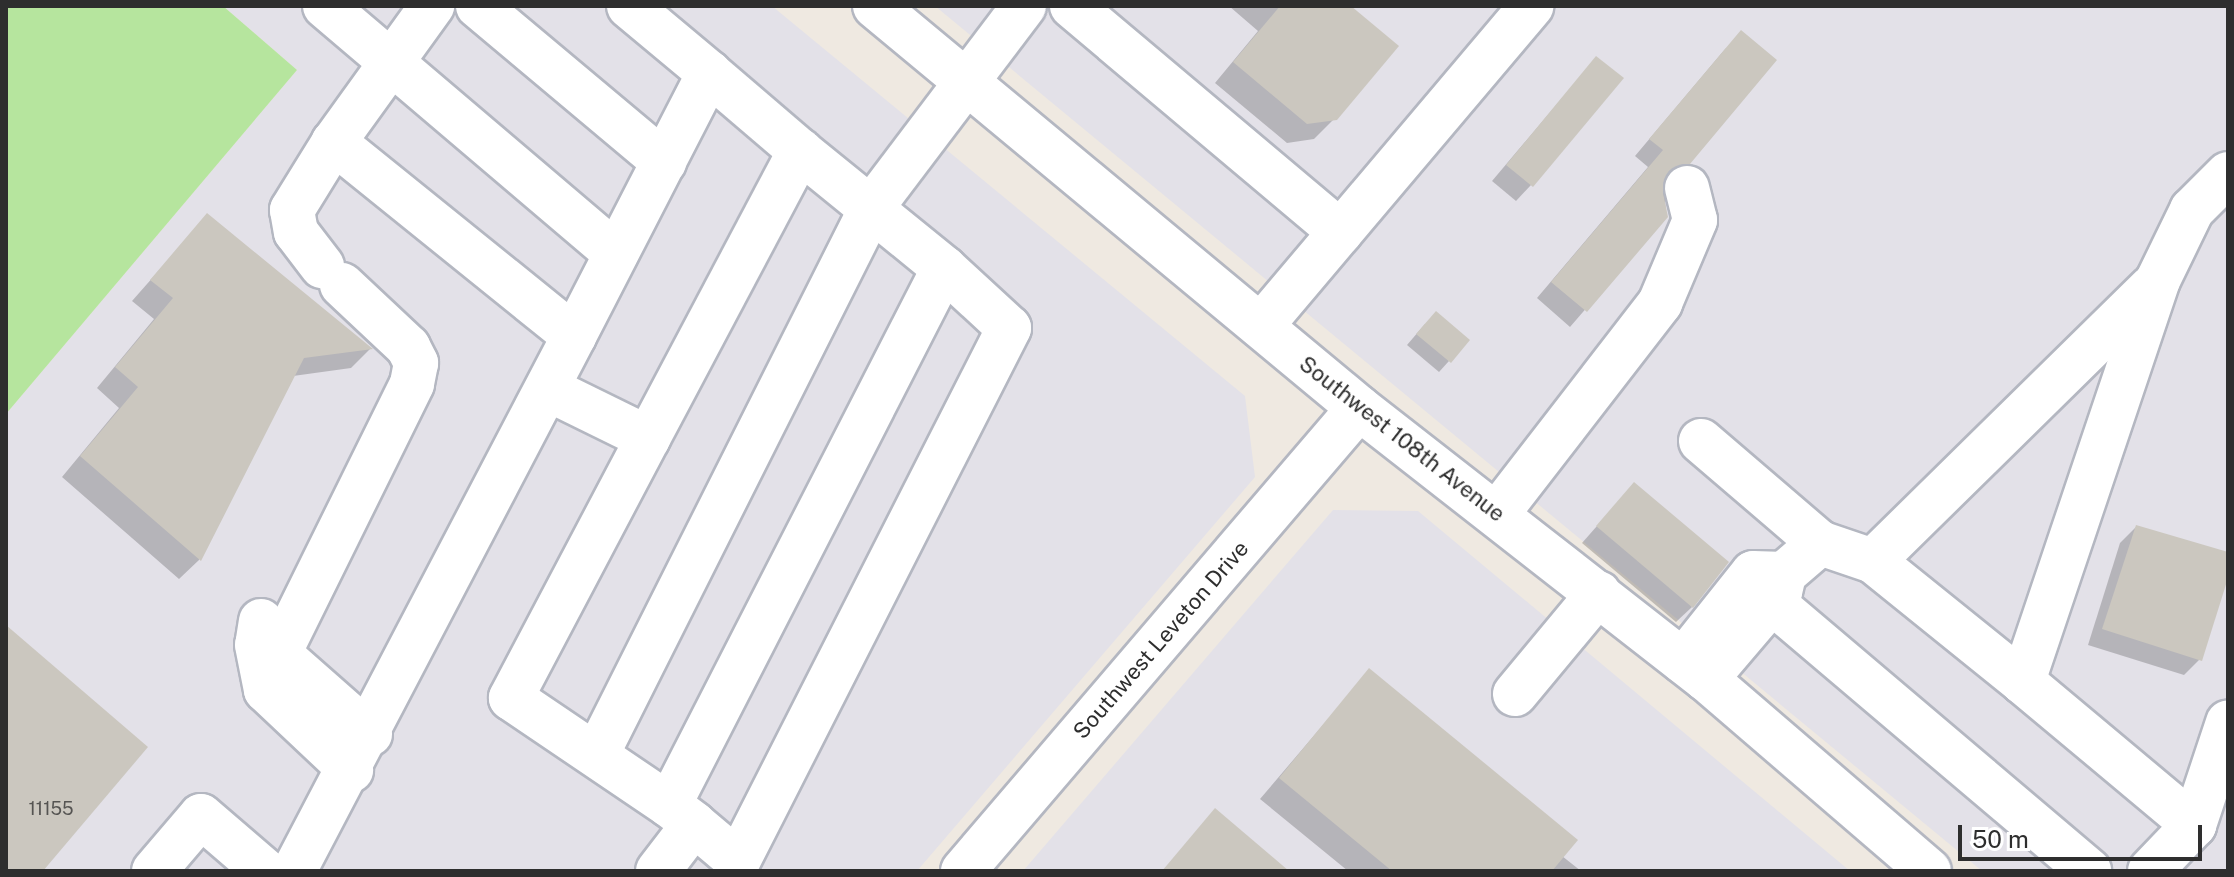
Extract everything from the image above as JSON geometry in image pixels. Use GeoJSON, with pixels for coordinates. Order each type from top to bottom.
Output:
{"type":"FeatureCollection","features":[{"type":"Feature","properties":{"kind":"street"},"geometry":{"type":"LineString","coordinates":[[325,6],[616,254]]}},
{"type":"Feature","properties":{"kind":"street"},"geometry":{"type":"LineString","coordinates":[[360,752],[266,690],[258,628],[388,367],[394,333],[332,276],[296,232],[292,210],[334,142],[432,6]]}},
{"type":"Feature","properties":{"kind":"street"},"geometry":{"type":"LineString","coordinates":[[478,6],[664,162]]}},
{"type":"Feature","properties":{"kind":"street"},"geometry":{"type":"LineString","coordinates":[[629,6],[944,268],[1009,328],[738,861],[598,752],[511,698],[800,151]]}},
{"type":"Feature","properties":{"kind":"street","name":"Southwest 108th Avenue"},"geometry":{"type":"LineString","coordinates":[[875,6],[1359,408],[1694,670],[1929,871]]}},
{"type":"Feature","properties":{"kind":"street"},"geometry":{"type":"LineString","coordinates":[[598,752],[872,207],[963,78],[1024,6]]}},
{"type":"Feature","properties":{"kind":"street"},"geometry":{"type":"LineString","coordinates":[[1072,6],[1340,232]]}},
{"type":"Feature","properties":{"kind":"street"},"geometry":{"type":"LineString","coordinates":[[1261,326],[1531,6]]}},
{"type":"Feature","properties":{"kind":"street"},"geometry":{"type":"LineString","coordinates":[[294,871],[550,390],[574,336],[709,73]]}},
{"type":"Feature","properties":{"kind":"street"},"geometry":{"type":"LineString","coordinates":[[334,142],[574,336]]}},
{"type":"Feature","properties":{"kind":"street"},"geometry":{"type":"LineString","coordinates":[[2023,682],[2158,280],[2192,210],[2228,174]]}},
{"type":"Feature","properties":{"kind":"street"},"geometry":{"type":"LineString","coordinates":[[1497,514],[1660,303],[1695,220],[1687,188]]}},
{"type":"Feature","properties":{"kind":"street"},"geometry":{"type":"LineString","coordinates":[[658,871],[944,268]]}},
{"type":"Feature","properties":{"kind":"street"},"geometry":{"type":"LineString","coordinates":[[1873,561],[2158,280]]}},
{"type":"Feature","properties":{"kind":"street"},"geometry":{"type":"LineString","coordinates":[[550,390],[648,438]]}},
{"type":"Feature","properties":{"kind":"street","name":"Southwest Leveton Drive"},"geometry":{"type":"LineString","coordinates":[[963,871],[1359,408]]}},
{"type":"Feature","properties":{"kind":"street"},"geometry":{"type":"LineString","coordinates":[[1701,441],[1820,543],[1873,561],[2194,825]]}},
{"type":"Feature","properties":{"kind":"street"},"geometry":{"type":"LineString","coordinates":[[1778,588],[1820,543]]}},
{"type":"Feature","properties":{"kind":"street"},"geometry":{"type":"LineString","coordinates":[[1694,670],[1753,573],[1778,588],[2089,871]]}},
{"type":"Feature","properties":{"kind":"street"},"geometry":{"type":"LineString","coordinates":[[1515,694],[1599,593]]}},
{"type":"Feature","properties":{"kind":"street"},"geometry":{"type":"LineString","coordinates":[[2150,871],[2194,825],[2228,723]]}},
{"type":"Feature","properties":{"kind":"street"},"geometry":{"type":"LineString","coordinates":[[154,871],[201,816],[265,871]]}},
{"type":"Feature","properties":{"kind":"shaded area"},"geometry":{"type":"Polygon","coordinates":[[[223,6],[772,6],[1245,396],[1255,477],[917,871],[6,871],[6,414],[297,70],[223,6]]]}},
{"type":"Feature","properties":{"kind":"shaded area"},"geometry":{"type":"Polygon","coordinates":[[[935,6],[2228,6],[2228,871],[1982,871],[935,6]]]}},
{"type":"Feature","properties":{"kind":"shaded area"},"geometry":{"type":"Polygon","coordinates":[[[1333,510],[1418,511],[1850,871],[1023,871],[1333,510]]]}},
{"type":"Feature","properties":{"kind":"green space"},"geometry":{"type":"Polygon","coordinates":[[[6,6],[223,6],[297,70],[6,414],[6,6]]]}},
{"type":"Feature","properties":{"kind":"building"},"geometry":{"type":"Polygon","coordinates":[[[1280,6],[1351,6],[1399,46],[1337,120],[1307,124],[1233,62],[1280,6]]]}},
{"type":"Feature","properties":{"kind":"building"},"geometry":{"type":"Polygon","coordinates":[[[1741,30],[1777,60],[1690,164],[1669,171],[1663,193],[1668,217],[1587,312],[1551,282],[1663,150],[1649,139],[1741,30]]]}},
{"type":"Feature","properties":{"kind":"building"},"geometry":{"type":"Polygon","coordinates":[[[1596,56],[1624,78],[1533,187],[1506,165],[1596,56]]]}},
{"type":"Feature","properties":{"kind":"building"},"geometry":{"type":"Polygon","coordinates":[[[207,213],[373,349],[304,358],[201,561],[80,456],[138,387],[115,367],[173,298],[150,280],[207,213]]]}},
{"type":"Feature","properties":{"kind":"building"},"geometry":{"type":"Polygon","coordinates":[[[1436,311],[1470,340],[1451,363],[1416,334],[1436,311]]]}},
{"type":"Feature","properties":{"kind":"building"},"geometry":{"type":"Polygon","coordinates":[[[1634,482],[1729,562],[1693,608],[1596,526],[1634,482]]]}},
{"type":"Feature","properties":{"kind":"building"},"geometry":{"type":"Polygon","coordinates":[[[2136,525],[2228,552],[2228,578],[2202,661],[2102,629],[2136,525]]]}},
{"type":"Feature","properties":{"kind":"building"},"geometry":{"type":"Polygon","coordinates":[[[6,625],[148,747],[43,871],[6,871],[6,625]]]}},
{"type":"Feature","properties":{"kind":"building"},"geometry":{"type":"Polygon","coordinates":[[[1369,668],[1578,840],[1552,871],[1392,871],[1279,778],[1369,668]]]}},
{"type":"Feature","properties":{"kind":"building"},"geometry":{"type":"Polygon","coordinates":[[[1215,808],[1289,871],[1162,871],[1215,808]]]}}]}
